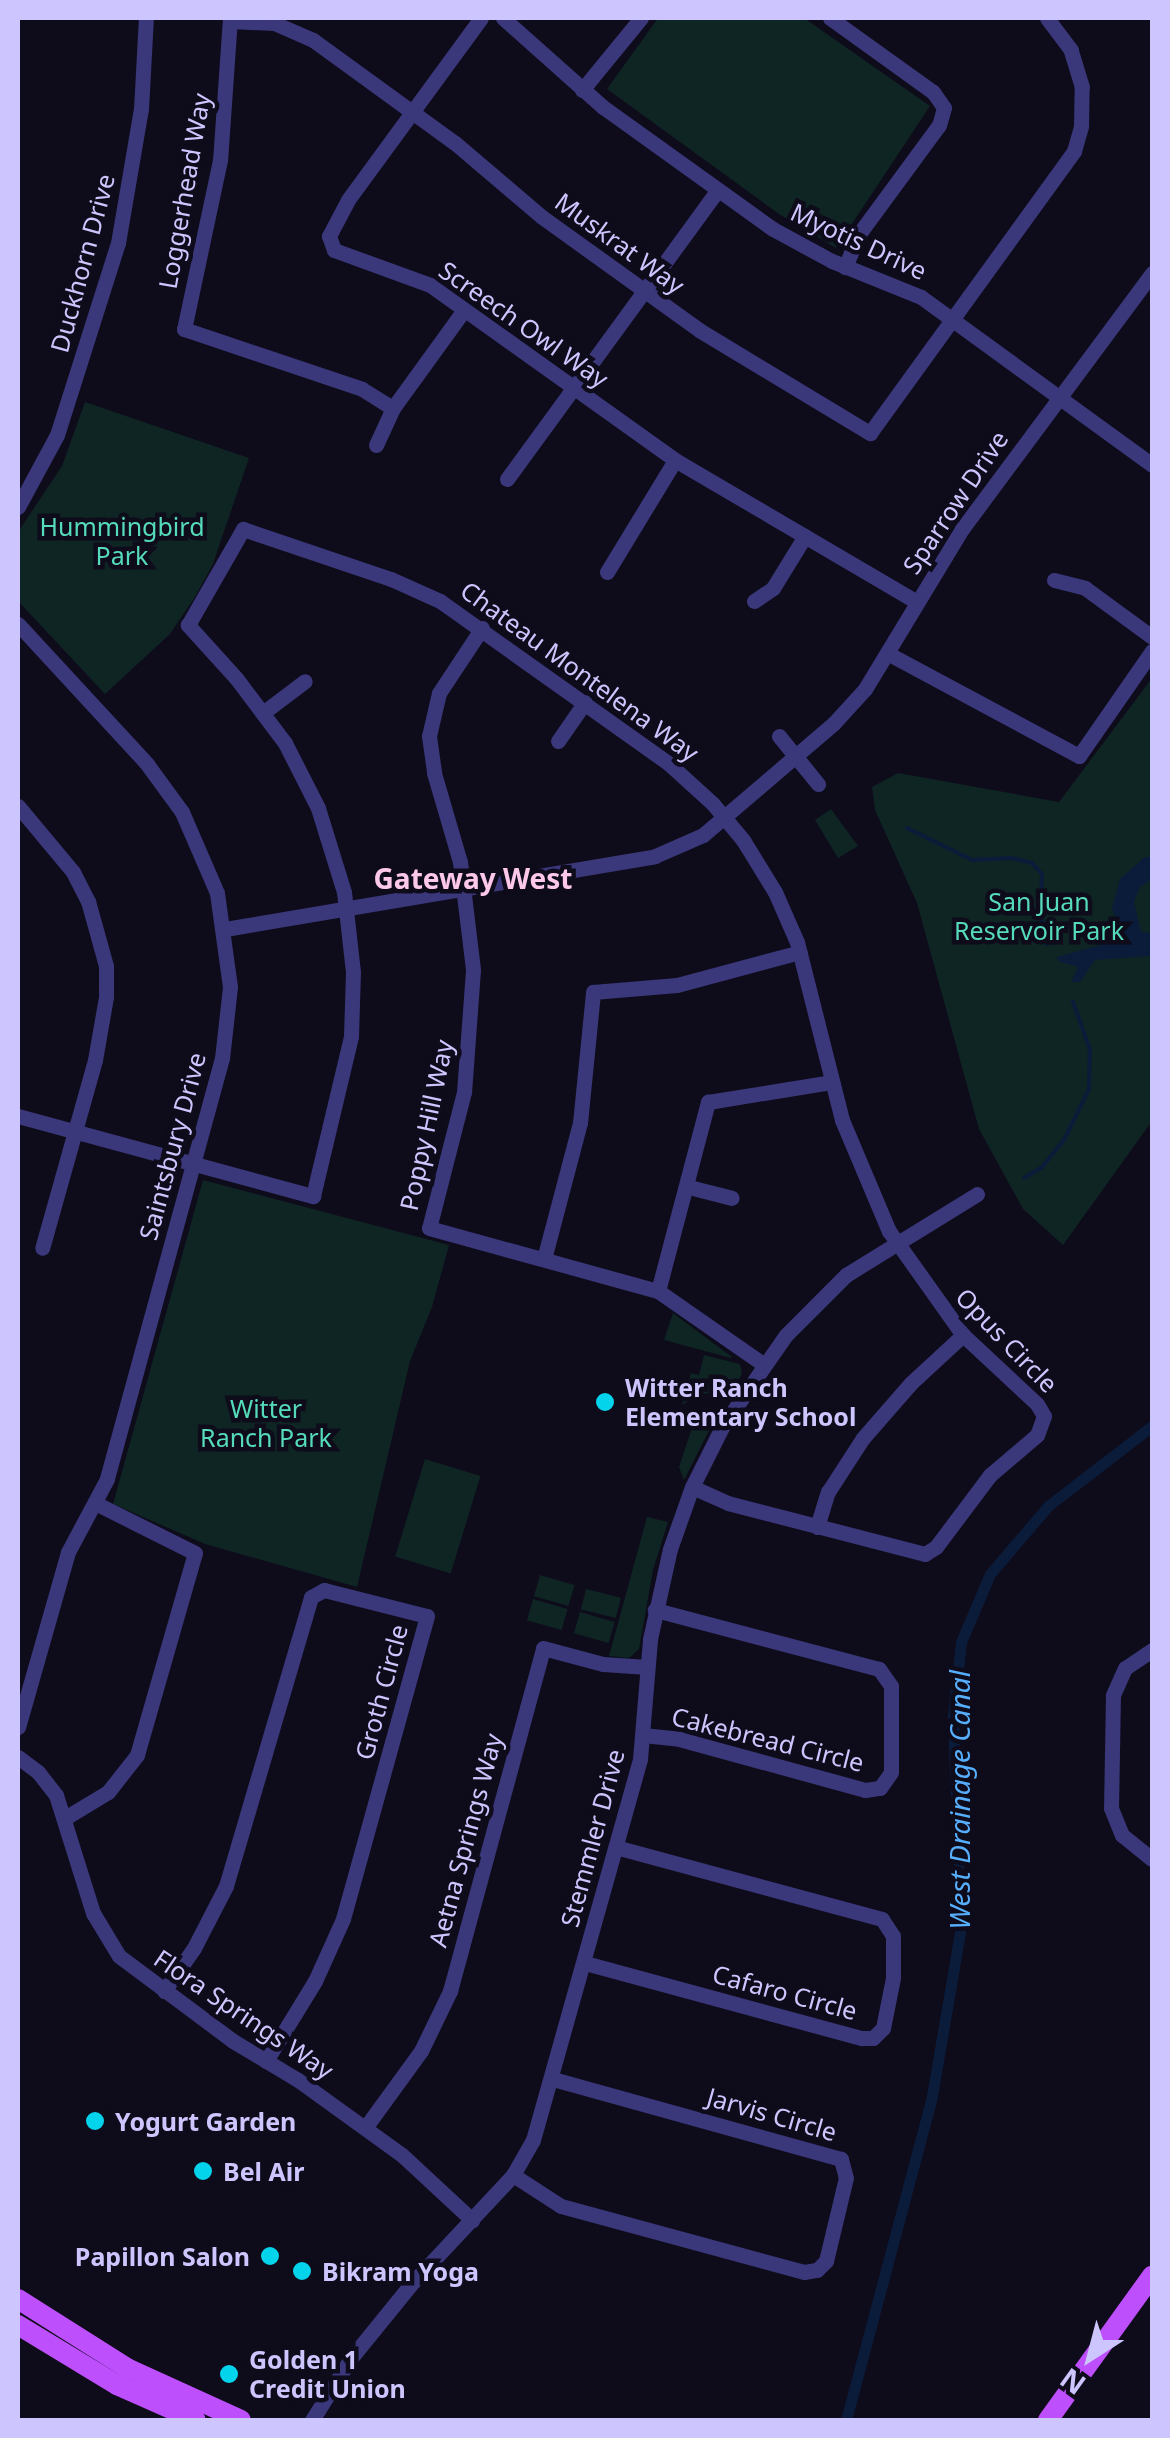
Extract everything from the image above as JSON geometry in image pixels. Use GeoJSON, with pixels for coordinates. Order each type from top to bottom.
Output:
{"type":"FeatureCollection","features":[{"type":"Feature","properties":{"kind":"main road"},"geometry":{"type":"LineString","coordinates":[[1048,2420],[1152,2276]]}},
{"type":"Feature","properties":{"kind":"main road"},"geometry":{"type":"LineString","coordinates":[[18,2299],[127,2368],[241,2420]]}},
{"type":"Feature","properties":{"kind":"main road"},"geometry":{"type":"LineString","coordinates":[[18,2326],[118,2385],[196,2420]]}},
{"type":"Feature","properties":{"kind":"street","name":"Duckhorn Drive"},"geometry":{"type":"LineString","coordinates":[[18,508],[57,435],[118,243],[139,128],[146,18]]}},
{"type":"Feature","properties":{"kind":"street","name":"Screech Owl Way"},"geometry":{"type":"LineString","coordinates":[[481,18],[348,200],[329,236],[334,250],[430,284],[675,460],[918,602]]}},
{"type":"Feature","properties":{"kind":"street","name":"Myotis Drive"},"geometry":{"type":"LineString","coordinates":[[503,18],[582,90],[773,229],[845,266],[905,289],[1152,465]]}},
{"type":"Feature","properties":{"kind":"street"},"geometry":{"type":"LineString","coordinates":[[582,90],[641,18]]}},
{"type":"Feature","properties":{"kind":"street"},"geometry":{"type":"LineString","coordinates":[[953,320],[1074,150],[1081,126],[1082,87],[1071,50],[1047,18]]}},
{"type":"Feature","properties":{"kind":"street","name":"Muskrat Way"},"geometry":{"type":"LineString","coordinates":[[230,19],[274,23],[302,33],[412,112],[542,217],[699,330],[870,434],[953,320]]}},
{"type":"Feature","properties":{"kind":"street","name":"Loggerhead Way"},"geometry":{"type":"LineString","coordinates":[[230,19],[220,160],[184,329],[362,389],[393,408]]}},
{"type":"Feature","properties":{"kind":"street"},"geometry":{"type":"LineString","coordinates":[[838,20],[934,92],[944,108],[939,125],[859,234],[845,266]]}},
{"type":"Feature","properties":{"kind":"street"},"geometry":{"type":"LineString","coordinates":[[508,479],[718,190]]}},
{"type":"Feature","properties":{"kind":"street","name":"Sparrow Drive"},"geometry":{"type":"LineString","coordinates":[[225,929],[672,852],[724,816],[850,706],[962,529],[1058,397],[1150,284]]}},
{"type":"Feature","properties":{"kind":"street"},"geometry":{"type":"LineString","coordinates":[[376,445],[393,408],[464,310]]}},
{"type":"Feature","properties":{"kind":"street"},"geometry":{"type":"LineString","coordinates":[[607,572],[675,460]]}},
{"type":"Feature","properties":{"kind":"street","name":"Chateau Montelena Way"},"geometry":{"type":"LineString","coordinates":[[264,712],[188,625],[243,529],[391,579],[482,628],[668,763],[724,816],[775,892],[800,952],[855,1158],[895,1241]]}},
{"type":"Feature","properties":{"kind":"street"},"geometry":{"type":"LineString","coordinates":[[754,601],[774,588],[805,536]]}},
{"type":"Feature","properties":{"kind":"street"},"geometry":{"type":"LineString","coordinates":[[1054,580],[1085,588],[1152,638]]}},
{"type":"Feature","properties":{"kind":"street","name":"Saintsbury Drive"},"geometry":{"type":"LineString","coordinates":[[18,624],[166,787],[198,843],[225,929],[228,1022],[194,1164],[107,1479],[68,1552],[18,1727]]}},
{"type":"Feature","properties":{"kind":"street","name":"Poppy Hill Way"},"geometry":{"type":"LineString","coordinates":[[482,628],[439,693],[429,736],[434,773],[465,888],[473,970],[470,1052],[455,1132],[429,1228],[658,1291],[763,1364]]}},
{"type":"Feature","properties":{"kind":"street"},"geometry":{"type":"LineString","coordinates":[[887,653],[1080,756],[1152,652]]}},
{"type":"Feature","properties":{"kind":"street"},"geometry":{"type":"LineString","coordinates":[[18,1116],[313,1196],[351,1036],[354,972],[346,908],[318,808],[264,712],[305,682]]}},
{"type":"Feature","properties":{"kind":"street"},"geometry":{"type":"LineString","coordinates":[[558,741],[585,702]]}},
{"type":"Feature","properties":{"kind":"street"},"geometry":{"type":"LineString","coordinates":[[780,736],[818,784]]}},
{"type":"Feature","properties":{"kind":"street"},"geometry":{"type":"LineString","coordinates":[[18,806],[73,872],[88,901],[106,966],[102,1025],[42,1248]]}},
{"type":"Feature","properties":{"kind":"street"},"geometry":{"type":"LineString","coordinates":[[544,1259],[580,1123],[593,992],[676,985],[800,952]]}},
{"type":"Feature","properties":{"kind":"street"},"geometry":{"type":"LineString","coordinates":[[658,1291],[708,1102],[832,1082]]}},
{"type":"Feature","properties":{"kind":"street"},"geometry":{"type":"LineString","coordinates":[[688,1188],[732,1198]]}},
{"type":"Feature","properties":{"kind":"street","name":"Stemmler Drive"},"geometry":{"type":"LineString","coordinates":[[312,2420],[351,2358],[513,2174],[534,2140],[644,1735],[655,1610],[692,1487],[722,1426],[763,1364],[835,1284],[895,1241],[977,1194]]}},
{"type":"Feature","properties":{"kind":"street","name":"Opus Circle"},"geometry":{"type":"LineString","coordinates":[[692,1487],[728,1503],[918,1554],[930,1552],[982,1484],[1042,1429],[1044,1416],[1038,1404],[963,1335],[895,1241]]}},
{"type":"Feature","properties":{"kind":"street"},"geometry":{"type":"LineString","coordinates":[[817,1527],[828,1492],[863,1438],[900,1395],[963,1335]]}},
{"type":"Feature","properties":{"kind":"street"},"geometry":{"type":"LineString","coordinates":[[65,1818],[108,1792],[138,1755],[195,1553],[95,1503]]}},
{"type":"Feature","properties":{"kind":"street","name":"Groth Circle"},"geometry":{"type":"LineString","coordinates":[[164,1991],[194,1948],[226,1886],[311,1596],[324,1590],[427,1616],[343,1919],[315,1981],[266,2061]]}},
{"type":"Feature","properties":{"kind":"street","name":"Cakebread Circle"},"geometry":{"type":"LineString","coordinates":[[644,1735],[679,1739],[865,1790],[880,1788],[891,1772],[891,1686],[879,1669],[655,1610]]}},
{"type":"Feature","properties":{"kind":"street","name":"Aetna Springs Way"},"geometry":{"type":"LineString","coordinates":[[365,2128],[420,2051],[446,2000],[543,1648],[603,1664],[647,1668]]}},
{"type":"Feature","properties":{"kind":"street"},"geometry":{"type":"LineString","coordinates":[[1152,1650],[1130,1664],[1115,1686],[1111,1808],[1122,1835],[1152,1859]]}},
{"type":"Feature","properties":{"kind":"street","name":"Flora Springs Way"},"geometry":{"type":"LineString","coordinates":[[18,1757],[48,1783],[65,1818],[100,1930],[119,1956],[365,2128],[472,2220]]}},
{"type":"Feature","properties":{"kind":"street","name":"Cafaro Circle"},"geometry":{"type":"LineString","coordinates":[[585,1963],[862,2038],[873,2038],[883,2028],[892,1995],[892,1930],[882,1919],[616,1847]]}},
{"type":"Feature","properties":{"kind":"street","name":"Jarvis Circle"},"geometry":{"type":"LineString","coordinates":[[513,2174],[548,2200],[580,2211],[804,2272],[817,2270],[826,2261],[846,2178],[845,2166],[836,2156],[553,2079]]}},
{"type":"Feature","properties":{"kind":"green space"},"geometry":{"type":"Polygon","coordinates":[[[658,18],[804,18],[930,106],[836,248],[779,214],[607,89],[658,18]]]}},
{"type":"Feature","properties":{"kind":"green space","name":"Hummingbird Park"},"geometry":{"type":"Polygon","coordinates":[[[85,402],[249,458],[213,564],[195,597],[170,634],[105,694],[18,601],[18,532],[62,466],[85,402]]]}},
{"type":"Feature","properties":{"kind":"green space","name":"San Juan Reservoir Park"},"geometry":{"type":"Polygon","coordinates":[[[1152,678],[1152,1121],[1063,1245],[1023,1209],[979,1129],[917,903],[875,810],[872,787],[898,773],[1059,802],[1152,678]]]}},
{"type":"Feature","properties":{"kind":"green space"},"geometry":{"type":"Polygon","coordinates":[[[831,809],[858,846],[838,858],[815,820],[831,809]]]}},
{"type":"Feature","properties":{"kind":"green space","name":"Witter Ranch Park"},"geometry":{"type":"Polygon","coordinates":[[[203,1180],[449,1245],[432,1307],[410,1361],[357,1587],[205,1544],[113,1504],[203,1180]]]}},
{"type":"Feature","properties":{"kind":"green space"},"geometry":{"type":"Polygon","coordinates":[[[673,1313],[732,1357],[664,1340],[673,1313]]]}},
{"type":"Feature","properties":{"kind":"green space"},"geometry":{"type":"Polygon","coordinates":[[[704,1355],[740,1364],[742,1374],[731,1392],[700,1394],[682,1405],[691,1373],[699,1375],[704,1355]]]}},
{"type":"Feature","properties":{"kind":"green space"},"geometry":{"type":"Polygon","coordinates":[[[706,1408],[720,1409],[684,1480],[679,1467],[695,1419],[706,1408]]]}},
{"type":"Feature","properties":{"kind":"green space"},"geometry":{"type":"Polygon","coordinates":[[[425,1459],[480,1476],[451,1574],[395,1557],[425,1459]]]}},
{"type":"Feature","properties":{"kind":"green space"},"geometry":{"type":"Polygon","coordinates":[[[647,1517],[668,1522],[653,1570],[639,1649],[629,1658],[609,1656],[647,1517]]]}},
{"type":"Feature","properties":{"kind":"green space"},"geometry":{"type":"Polygon","coordinates":[[[540,1575],[575,1585],[569,1606],[534,1596],[540,1575]]]}},
{"type":"Feature","properties":{"kind":"green space"},"geometry":{"type":"Polygon","coordinates":[[[586,1589],[621,1598],[616,1618],[581,1609],[586,1589]]]}},
{"type":"Feature","properties":{"kind":"green space"},"geometry":{"type":"Polygon","coordinates":[[[533,1599],[568,1609],[562,1630],[527,1620],[533,1599]]]}},
{"type":"Feature","properties":{"kind":"green space"},"geometry":{"type":"Polygon","coordinates":[[[580,1612],[615,1622],[609,1643],[574,1633],[580,1612]]]}},
{"type":"Feature","properties":{"kind":"water"},"geometry":{"type":"Polygon","coordinates":[[[1145,857],[1152,857],[1152,879],[1140,887],[1134,902],[1141,932],[1152,933],[1152,956],[1095,960],[1080,982],[1071,982],[1078,967],[1058,961],[1057,957],[1104,944],[1117,934],[1112,909],[1120,879],[1145,857]]]}},
{"type":"Feature","properties":{"kind":"waterway"},"geometry":{"type":"LineString","coordinates":[[907,828],[972,860],[1011,858],[1032,863],[1042,874],[1040,909],[1047,944]]}},
{"type":"Feature","properties":{"kind":"waterway"},"geometry":{"type":"LineString","coordinates":[[1024,1178],[1042,1167],[1064,1140],[1089,1089],[1090,1050],[1073,1002]]}},
{"type":"Feature","properties":{"kind":"waterway","name":"West Drainage Canal"},"geometry":{"type":"LineString","coordinates":[[846,2420],[932,2096],[961,1927],[953,1716],[961,1642],[990,1574],[1048,1506],[1152,1426]]}},
{"type":"Feature","properties":{"kind":"place","name":"Witter Ranch Elementary School"},"geometry":{"type":"Point","coordinates":[605,1402]}},
{"type":"Feature","properties":{"kind":"place","name":"Yogurt Garden"},"geometry":{"type":"Point","coordinates":[95,2121]}},
{"type":"Feature","properties":{"kind":"place","name":"Bel Air"},"geometry":{"type":"Point","coordinates":[203,2171]}},
{"type":"Feature","properties":{"kind":"place","name":"Papillon Salon"},"geometry":{"type":"Point","coordinates":[270,2256]}},
{"type":"Feature","properties":{"kind":"place","name":"Bikram Yoga"},"geometry":{"type":"Point","coordinates":[302,2271]}},
{"type":"Feature","properties":{"kind":"place","name":"Golden 1 Credit Union"},"geometry":{"type":"Point","coordinates":[229,2374]}},
{"type":"Feature","properties":{"kind":"district","name":"Gateway West"},"geometry":{"type":"Point","coordinates":[473,878]}}]}
